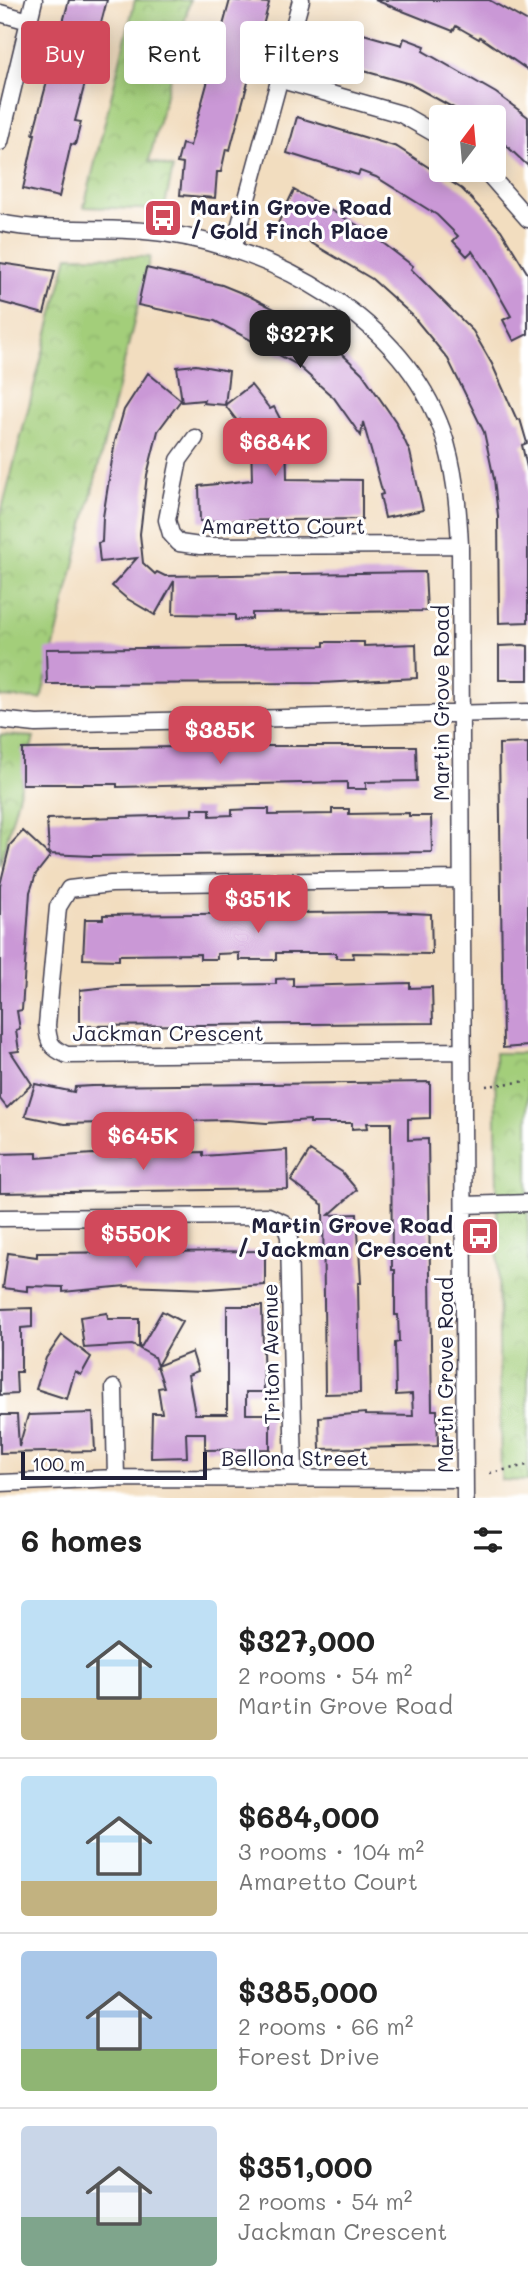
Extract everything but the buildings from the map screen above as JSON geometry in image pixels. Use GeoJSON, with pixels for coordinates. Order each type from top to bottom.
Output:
{"type":"FeatureCollection","features":[{"type":"Feature","properties":{"kind":"street"},"geometry":{"type":"LineString","coordinates":[[0,13],[29,21],[34,0]]}},
{"type":"Feature","properties":{"kind":"street"},"geometry":{"type":"LineString","coordinates":[[294,21],[300,0]]}},
{"type":"Feature","properties":{"kind":"street"},"geometry":{"type":"LineString","coordinates":[[0,142],[21,54]]}},
{"type":"Feature","properties":{"kind":"street"},"geometry":{"type":"LineString","coordinates":[[233,250],[277,84]]}},
{"type":"Feature","properties":{"kind":"street"},"geometry":{"type":"LineString","coordinates":[[296,84],[401,114],[429,129]]}},
{"type":"Feature","properties":{"kind":"street"},"geometry":{"type":"LineString","coordinates":[[496,182],[528,219]]}},
{"type":"Feature","properties":{"kind":"street","name":"Martin Grove Road"},"geometry":{"type":"LineString","coordinates":[[0,223],[43,229],[137,230],[198,240],[276,265],[331,297],[384,342],[408,371],[441,428],[452,463],[460,545],[465,1498]]}},
{"type":"Feature","properties":{"kind":"street","name":"Amaretto Court"},"geometry":{"type":"LineString","coordinates":[[195,438],[179,460],[167,520],[171,534],[178,543],[200,546],[460,545]]}},
{"type":"Feature","properties":{"kind":"street"},"geometry":{"type":"LineString","coordinates":[[0,720],[36,724],[528,712]]}},
{"type":"Feature","properties":{"kind":"street","name":"Jackman Crescent"},"geometry":{"type":"LineString","coordinates":[[461,879],[111,884],[69,889],[58,907],[47,1026],[48,1041],[53,1049],[67,1055],[463,1051]]}},
{"type":"Feature","properties":{"kind":"street"},"geometry":{"type":"LineString","coordinates":[[465,1205],[528,1203]]}},
{"type":"Feature","properties":{"kind":"street","name":"Triton Avenue"},"geometry":{"type":"LineString","coordinates":[[0,1218],[268,1216],[284,1223],[289,1236],[293,1477]]}},
{"type":"Feature","properties":{"kind":"street"},"geometry":{"type":"LineString","coordinates":[[114,1388],[116,1478]]}},
{"type":"Feature","properties":{"kind":"street","name":"Bellona Street"},"geometry":{"type":"LineString","coordinates":[[0,1482],[116,1478],[464,1479]]}},
{"type":"Feature","properties":{"kind":"path"},"geometry":{"type":"LineString","coordinates":[[486,1086],[528,1081]]}},
{"type":"Feature","properties":{"kind":"path"},"geometry":{"type":"LineString","coordinates":[[490,1473],[528,1465]]}},
{"type":"Feature","properties":{"kind":"green space"},"geometry":{"type":"Polygon","coordinates":[[[135,0],[190,0],[185,21],[130,21],[135,0]]]}},
{"type":"Feature","properties":{"kind":"green space"},"geometry":{"type":"Polygon","coordinates":[[[124,45],[124,84],[169,84],[149,161],[173,168],[164,210],[84,207],[124,45]]]}},
{"type":"Feature","properties":{"kind":"green space"},"geometry":{"type":"Polygon","coordinates":[[[68,256],[150,257],[41,699],[0,697],[0,517],[68,256]]]}},
{"type":"Feature","properties":{"kind":"green space"},"geometry":{"type":"Polygon","coordinates":[[[0,735],[34,737],[0,865],[0,735]]]}},
{"type":"Feature","properties":{"kind":"green space"},"geometry":{"type":"Polygon","coordinates":[[[495,1053],[528,1053],[528,1481],[501,1480],[495,1053]]]}},
{"type":"Feature","properties":{"kind":"place","name":"Martin Grove Road / Gold Finch Place"},"geometry":{"type":"Point","coordinates":[163,218]}},
{"type":"Feature","properties":{"kind":"place","name":"Martin Grove Road / Jackman Crescent"},"geometry":{"type":"Point","coordinates":[480,1236]}}]}
